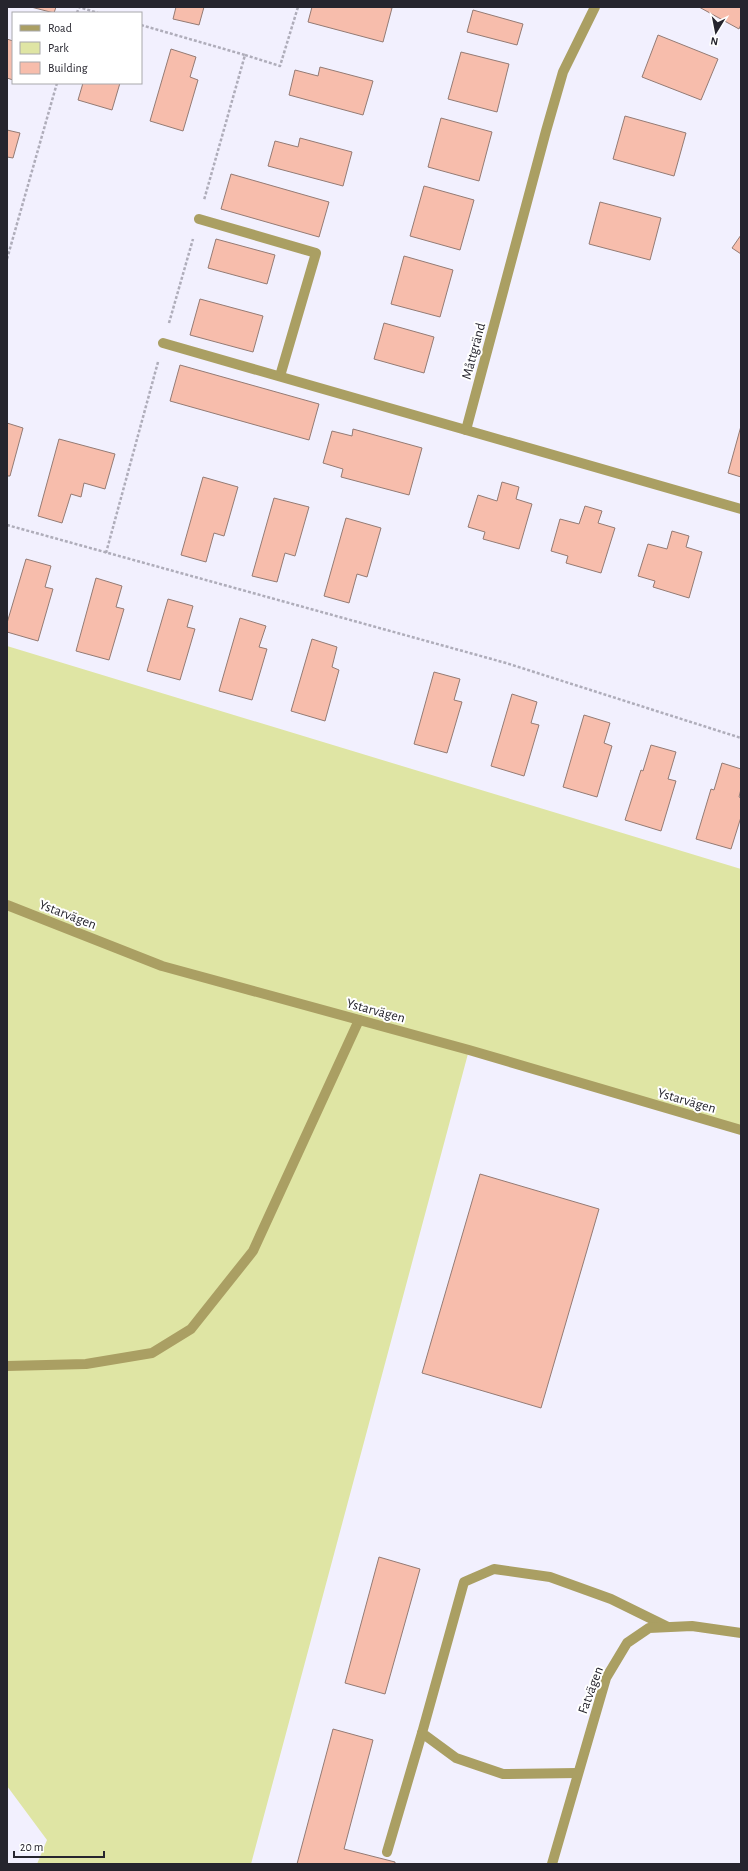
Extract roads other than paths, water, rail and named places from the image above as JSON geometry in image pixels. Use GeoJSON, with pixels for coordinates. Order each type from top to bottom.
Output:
{"type":"FeatureCollection","features":[{"type":"Feature","properties":{"kind":"street","name":"Måttgränd"},"geometry":{"type":"LineString","coordinates":[[466,430],[563,72],[595,7]]}},
{"type":"Feature","properties":{"kind":"street"},"geometry":{"type":"LineString","coordinates":[[199,219],[316,253],[280,376]]}},
{"type":"Feature","properties":{"kind":"street"},"geometry":{"type":"LineString","coordinates":[[163,343],[741,509]]}},
{"type":"Feature","properties":{"kind":"street","name":"Ystarvägen"},"geometry":{"type":"LineString","coordinates":[[7,905],[162,966],[469,1050],[741,1130]]}},
{"type":"Feature","properties":{"kind":"street"},"geometry":{"type":"LineString","coordinates":[[7,1366],[86,1364],[152,1354],[191,1329],[253,1251],[359,1020]]}},
{"type":"Feature","properties":{"kind":"street"},"geometry":{"type":"LineString","coordinates":[[387,1852],[464,1582],[494,1569],[550,1577],[611,1599],[668,1627]]}},
{"type":"Feature","properties":{"kind":"street","name":"Fatvägen"},"geometry":{"type":"LineString","coordinates":[[552,1864],[577,1773],[606,1678],[627,1643],[649,1628],[692,1626],[741,1633]]}},
{"type":"Feature","properties":{"kind":"street"},"geometry":{"type":"LineString","coordinates":[[422,1733],[456,1758],[503,1774],[577,1773]]}}]}
